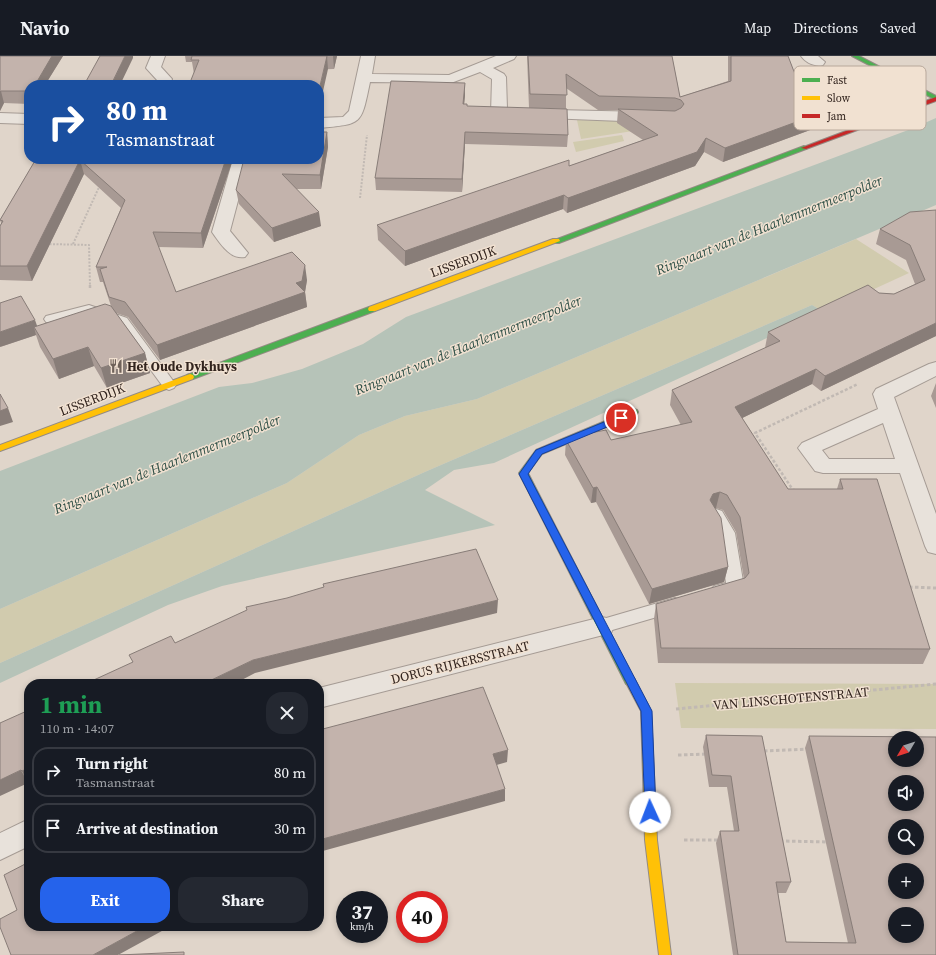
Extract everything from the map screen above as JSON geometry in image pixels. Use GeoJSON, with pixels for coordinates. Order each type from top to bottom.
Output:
{"type":"FeatureCollection","features":[{"type":"Feature","properties":{"kind":"street"},"geometry":{"type":"LineString","coordinates":[[158,56],[153,68],[165,80]]}},
{"type":"Feature","properties":{"kind":"street"},"geometry":{"type":"LineString","coordinates":[[324,123],[347,121],[356,113],[368,56]]}},
{"type":"Feature","properties":{"kind":"street"},"geometry":{"type":"LineString","coordinates":[[364,78],[451,79],[509,56]]}},
{"type":"Feature","properties":{"kind":"street"},"geometry":{"type":"LineString","coordinates":[[855,56],[874,66]]}},
{"type":"Feature","properties":{"kind":"street"},"geometry":{"type":"LineString","coordinates":[[481,67],[499,77],[499,113],[660,118]]}},
{"type":"Feature","properties":{"kind":"street"},"geometry":{"type":"LineString","coordinates":[[926,94],[936,99]]}},
{"type":"Feature","properties":{"kind":"street","name":"LISSERDIJK"},"geometry":{"type":"LineString","coordinates":[[926,103],[936,99]]}},
{"type":"Feature","properties":{"kind":"street"},"geometry":{"type":"LineString","coordinates":[[0,118],[24,119]]}},
{"type":"Feature","properties":{"kind":"street","name":"LISSERDIJK"},"geometry":{"type":"LineString","coordinates":[[0,448],[853,130]]}},
{"type":"Feature","properties":{"kind":"street"},"geometry":{"type":"LineString","coordinates":[[239,253],[221,232],[240,164]]}},
{"type":"Feature","properties":{"kind":"street"},"geometry":{"type":"LineString","coordinates":[[936,368],[883,394],[936,546]]}},
{"type":"Feature","properties":{"kind":"street"},"geometry":{"type":"LineString","coordinates":[[634,412],[539,452],[523,474],[646,711],[651,840],[665,955]]}},
{"type":"Feature","properties":{"kind":"street"},"geometry":{"type":"LineString","coordinates":[[889,412],[809,448],[823,466],[908,466]]}},
{"type":"Feature","properties":{"kind":"street","name":"DORUS RIJKERSSTRAAT"},"geometry":{"type":"LineString","coordinates":[[324,697],[602,626]]}},
{"type":"Feature","properties":{"kind":"street"},"geometry":{"type":"LineString","coordinates":[[0,847],[24,835]]}},
{"type":"Feature","properties":{"kind":"lane"},"geometry":{"type":"LineString","coordinates":[[51,319],[89,309],[122,321],[169,385]]}},
{"type":"Feature","properties":{"kind":"lane"},"geometry":{"type":"LineString","coordinates":[[602,626],[735,587],[727,533],[716,516]]}},
{"type":"Feature","properties":{"kind":"path"},"geometry":{"type":"LineString","coordinates":[[347,121],[368,136],[360,198]]}},
{"type":"Feature","properties":{"kind":"path"},"geometry":{"type":"LineString","coordinates":[[73,244],[102,180]]}},
{"type":"Feature","properties":{"kind":"path"},"geometry":{"type":"LineString","coordinates":[[42,244],[89,245],[91,310]]}},
{"type":"Feature","properties":{"kind":"path"},"geometry":{"type":"LineString","coordinates":[[906,587],[936,588]]}},
{"type":"Feature","properties":{"kind":"path","name":"VAN LINSCHOTENSTRAAT"},"geometry":{"type":"LineString","coordinates":[[646,711],[936,684]]}},
{"type":"Feature","properties":{"kind":"path"},"geometry":{"type":"LineString","coordinates":[[759,751],[815,749]]}},
{"type":"Feature","properties":{"kind":"path"},"geometry":{"type":"LineString","coordinates":[[648,756],[712,754]]}},
{"type":"Feature","properties":{"kind":"path"},"geometry":{"type":"LineString","coordinates":[[651,840],[723,840]]}},
{"type":"Feature","properties":{"kind":"path"},"geometry":{"type":"LineString","coordinates":[[778,841],[834,842]]}},
{"type":"Feature","properties":{"kind":"shaded area"},"geometry":{"type":"Polygon","coordinates":[[[577,120],[634,121],[646,129],[581,139],[577,120]]]}},
{"type":"Feature","properties":{"kind":"shaded area"},"geometry":{"type":"Polygon","coordinates":[[[622,135],[624,141],[576,152],[573,142],[622,135]]]}},
{"type":"Feature","properties":{"kind":"shaded area"},"geometry":{"type":"Polygon","coordinates":[[[856,239],[909,273],[824,312],[812,305],[427,471],[0,663],[0,609],[287,483],[359,435],[405,416],[477,399],[856,239]]]}},
{"type":"Feature","properties":{"kind":"shaded area"},"geometry":{"type":"Polygon","coordinates":[[[675,683],[936,684],[936,729],[681,728],[675,683]]]}},
{"type":"Feature","properties":{"kind":"water","name":"Ringvaart van de Haarlemmermeerpolder"},"geometry":{"type":"Polygon","coordinates":[[[936,118],[936,205],[477,399],[405,416],[359,435],[287,483],[0,609],[0,471],[219,387],[252,383],[302,369],[363,344],[406,317],[908,130],[926,130],[926,122],[936,118]]]}},
{"type":"Feature","properties":{"kind":"water"},"geometry":{"type":"Polygon","coordinates":[[[812,305],[824,312],[494,463],[454,470],[425,490],[495,525],[222,586],[168,605],[0,683],[0,663],[427,471],[812,305]]]}},
{"type":"Feature","properties":{"kind":"building"},"geometry":{"type":"Polygon","coordinates":[[[0,56],[52,56],[38,80],[24,80],[24,91],[0,92],[0,56]]]}},
{"type":"Feature","properties":{"kind":"building"},"geometry":{"type":"Polygon","coordinates":[[[100,56],[125,56],[113,80],[87,80],[100,56]]]}},
{"type":"Feature","properties":{"kind":"building"},"geometry":{"type":"Polygon","coordinates":[[[192,56],[327,56],[321,80],[191,80],[199,60],[191,60],[192,56]]]}},
{"type":"Feature","properties":{"kind":"building"},"geometry":{"type":"Polygon","coordinates":[[[528,56],[672,56],[680,97],[731,81],[731,56],[788,56],[794,72],[794,123],[725,148],[706,138],[697,152],[568,198],[564,195],[405,251],[377,225],[569,160],[569,166],[658,135],[618,109],[675,111],[681,108],[684,104],[681,100],[675,98],[599,96],[566,74],[567,95],[530,94],[528,56]]]}},
{"type":"Feature","properties":{"kind":"building"},"geometry":{"type":"Polygon","coordinates":[[[391,81],[465,83],[463,104],[467,104],[467,106],[567,109],[568,135],[465,132],[462,179],[375,178],[391,81]]]}},
{"type":"Feature","properties":{"kind":"building"},"geometry":{"type":"Polygon","coordinates":[[[324,132],[327,132],[324,150],[324,132]]]}},
{"type":"Feature","properties":{"kind":"building"},"geometry":{"type":"Polygon","coordinates":[[[33,164],[78,164],[27,266],[0,266],[0,226],[3,221],[0,220],[33,164]]]}},
{"type":"Feature","properties":{"kind":"building"},"geometry":{"type":"Polygon","coordinates":[[[84,164],[224,164],[201,233],[153,232],[176,292],[292,252],[305,265],[302,281],[296,283],[305,292],[157,345],[125,302],[109,297],[100,269],[107,267],[96,267],[125,200],[84,164]]]}},
{"type":"Feature","properties":{"kind":"building"},"geometry":{"type":"Polygon","coordinates":[[[243,164],[322,164],[320,175],[282,174],[319,212],[272,228],[236,190],[243,164]]]}},
{"type":"Feature","properties":{"kind":"building"},"geometry":{"type":"Polygon","coordinates":[[[936,210],[936,323],[825,376],[816,369],[735,407],[788,489],[843,489],[840,479],[877,479],[930,649],[661,648],[656,604],[745,578],[749,573],[740,517],[727,495],[720,492],[713,494],[710,500],[721,518],[728,567],[652,589],[597,487],[593,488],[566,440],[571,439],[570,437],[606,430],[611,440],[692,422],[672,390],[780,341],[768,332],[868,285],[879,293],[894,294],[925,280],[910,245],[880,229],[910,212],[936,210]]]}},
{"type":"Feature","properties":{"kind":"building"},"geometry":{"type":"Polygon","coordinates":[[[21,296],[35,320],[0,332],[0,303],[21,296]]]}},
{"type":"Feature","properties":{"kind":"building"},"geometry":{"type":"Polygon","coordinates":[[[105,304],[111,306],[145,353],[101,368],[88,347],[53,359],[34,327],[105,304]]]}},
{"type":"Feature","properties":{"kind":"building"},"geometry":{"type":"Polygon","coordinates":[[[0,394],[8,408],[0,411],[0,394]]]}},
{"type":"Feature","properties":{"kind":"building"},"geometry":{"type":"Polygon","coordinates":[[[476,549],[498,600],[253,660],[213,679],[96,679],[133,662],[129,655],[171,636],[175,643],[247,610],[246,607],[287,598],[324,587],[323,584],[476,549]]]}},
{"type":"Feature","properties":{"kind":"building"},"geometry":{"type":"Polygon","coordinates":[[[483,687],[508,750],[493,754],[505,789],[324,839],[324,729],[483,687]]]}},
{"type":"Feature","properties":{"kind":"building"},"geometry":{"type":"Polygon","coordinates":[[[24,712],[24,770],[21,770],[0,780],[0,723],[24,712]]]}},
{"type":"Feature","properties":{"kind":"building"},"geometry":{"type":"Polygon","coordinates":[[[706,735],[762,736],[791,882],[776,882],[786,942],[856,943],[809,736],[888,737],[888,767],[924,767],[924,737],[936,737],[936,955],[738,955],[720,831],[739,831],[731,776],[712,775],[706,735]]]}},
{"type":"Feature","properties":{"kind":"building"},"geometry":{"type":"Polygon","coordinates":[[[24,865],[24,931],[137,931],[93,955],[11,955],[0,927],[0,919],[17,910],[4,875],[24,865]]]}},
{"type":"Feature","properties":{"kind":"building"},"geometry":{"type":"Polygon","coordinates":[[[184,952],[184,955],[119,955],[184,952]]]}},
{"type":"Feature","properties":{"kind":"traffic: fast"},"geometry":{"type":"LineString","coordinates":[[855,56],[874,66]]}},
{"type":"Feature","properties":{"kind":"traffic: fast"},"geometry":{"type":"LineString","coordinates":[[926,93],[936,98]]}},
{"type":"Feature","properties":{"kind":"traffic: fast"},"geometry":{"type":"LineString","coordinates":[[556,241],[804,148]]}},
{"type":"Feature","properties":{"kind":"traffic: fast"},"geometry":{"type":"LineString","coordinates":[[190,377],[372,309]]}},
{"type":"Feature","properties":{"kind":"traffic: fast"},"geometry":{"type":"LineString","coordinates":[[630,681],[523,473],[539,452],[634,412]]}},
{"type":"Feature","properties":{"kind":"traffic: slow"},"geometry":{"type":"LineString","coordinates":[[372,309],[556,241]]}},
{"type":"Feature","properties":{"kind":"traffic: slow"},"geometry":{"type":"LineString","coordinates":[[0,448],[190,377]]}},
{"type":"Feature","properties":{"kind":"traffic: slow"},"geometry":{"type":"LineString","coordinates":[[630,681],[646,711],[651,840],[665,955]]}},
{"type":"Feature","properties":{"kind":"traffic: jam"},"geometry":{"type":"LineString","coordinates":[[926,103],[936,99]]}},
{"type":"Feature","properties":{"kind":"traffic: jam"},"geometry":{"type":"LineString","coordinates":[[804,148],[852,130]]}},
{"type":"Feature","properties":{"kind":"place","name":"Het Oude Dykhuys"},"geometry":{"type":"Point","coordinates":[116,366]}},
{"type":"Feature","properties":{"kind":"route"},"geometry":{"type":"LineString","coordinates":[[621,418],[539,452],[523,474],[646,711],[650,812]]}}]}
